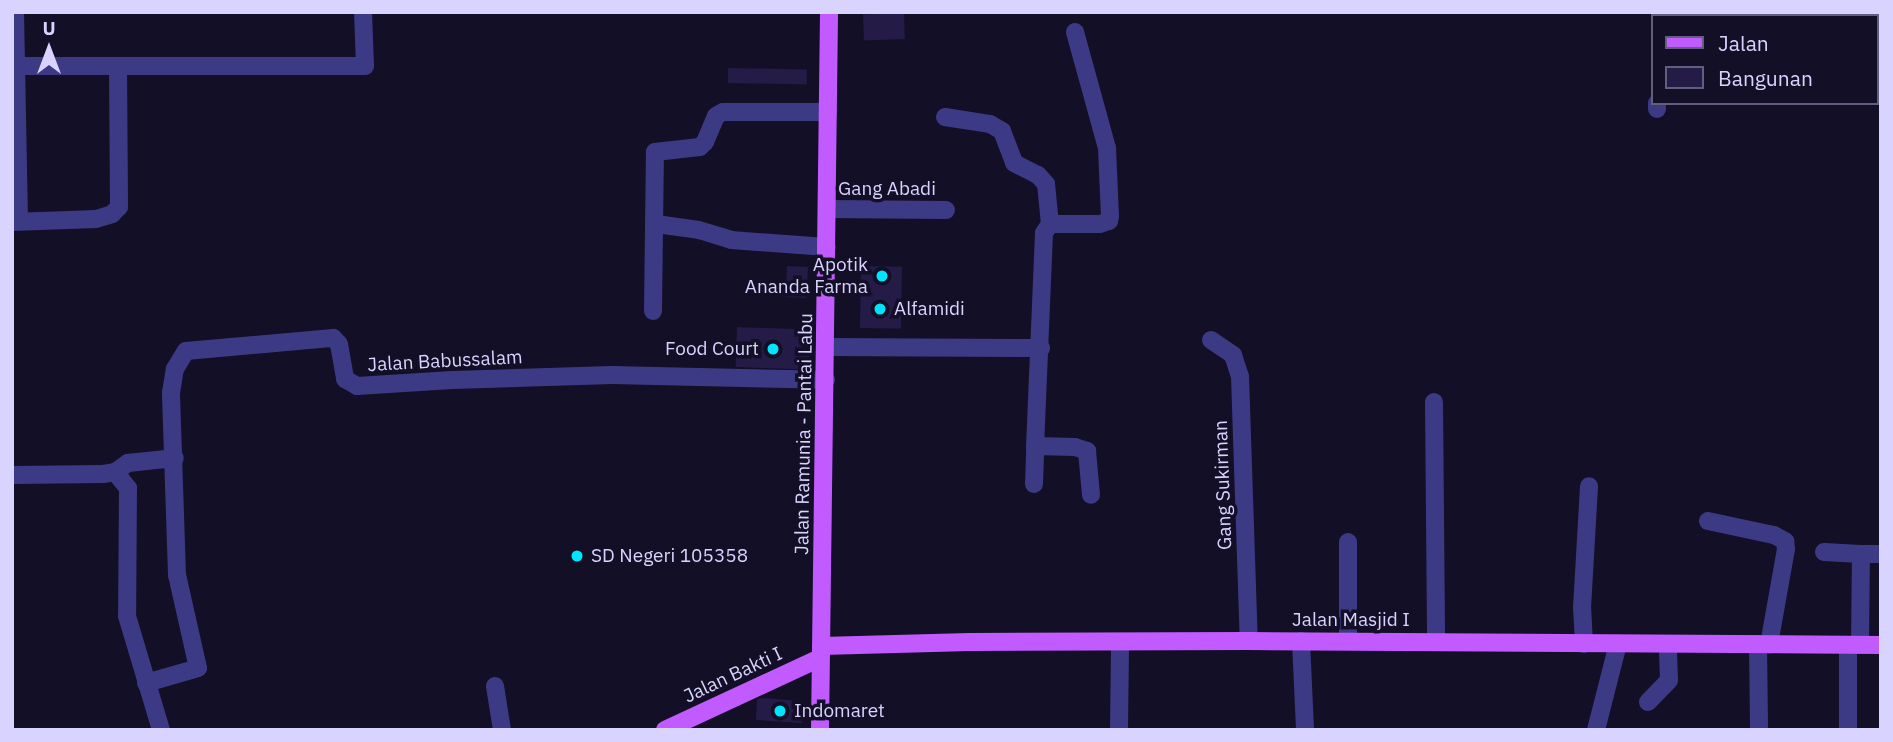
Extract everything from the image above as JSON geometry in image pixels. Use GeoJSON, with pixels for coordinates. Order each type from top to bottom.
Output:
{"type":"FeatureCollection","features":[{"type":"Feature","properties":{"kind":"main road","name":"Jalan Ramunia - Pantai Labu"},"geometry":{"type":"LineString","coordinates":[[820,730],[827,346],[829,12]]}},
{"type":"Feature","properties":{"kind":"main road","name":"Jalan Masjid I"},"geometry":{"type":"LineString","coordinates":[[820,652],[970,642],[1348,641],[1881,645]]}},
{"type":"Feature","properties":{"kind":"main road","name":"Jalan Bakti I"},"geometry":{"type":"LineString","coordinates":[[665,730],[820,652]]}},
{"type":"Feature","properties":{"kind":"street"},"geometry":{"type":"LineString","coordinates":[[15,12],[13,66],[16,222],[96,219],[112,214],[119,207],[118,66]]}},
{"type":"Feature","properties":{"kind":"street"},"geometry":{"type":"LineString","coordinates":[[13,66],[365,66],[363,12]]}},
{"type":"Feature","properties":{"kind":"street"},"geometry":{"type":"LineString","coordinates":[[1050,225],[1100,224],[1109,221],[1110,216],[1107,148],[1075,32]]}},
{"type":"Feature","properties":{"kind":"street"},"geometry":{"type":"LineString","coordinates":[[653,311],[655,152],[700,147],[705,142],[716,116],[723,112],[828,112]]}},
{"type":"Feature","properties":{"kind":"street"},"geometry":{"type":"LineString","coordinates":[[945,117],[990,124],[1002,131],[1014,163],[1038,175],[1046,184],[1050,225],[1044,233],[1034,484]]}},
{"type":"Feature","properties":{"kind":"street","name":"Gang Abadi"},"geometry":{"type":"LineString","coordinates":[[827,209],[946,210]]}},
{"type":"Feature","properties":{"kind":"street"},"geometry":{"type":"LineString","coordinates":[[656,224],[699,230],[731,240],[827,247]]}},
{"type":"Feature","properties":{"kind":"street","name":"Jalan Babussalam"},"geometry":{"type":"LineString","coordinates":[[146,683],[198,668],[177,575],[171,393],[180,356],[194,349],[332,338],[339,344],[345,379],[357,386],[612,375],[826,380]]}},
{"type":"Feature","properties":{"kind":"street","name":"Gang Sukirman"},"geometry":{"type":"LineString","coordinates":[[1211,340],[1233,355],[1240,376],[1249,641]]}},
{"type":"Feature","properties":{"kind":"street"},"geometry":{"type":"LineString","coordinates":[[827,346],[1041,348]]}},
{"type":"Feature","properties":{"kind":"street"},"geometry":{"type":"LineString","coordinates":[[1434,402],[1436,642]]}},
{"type":"Feature","properties":{"kind":"street"},"geometry":{"type":"LineString","coordinates":[[1035,446],[1075,447],[1087,451],[1091,495]]}},
{"type":"Feature","properties":{"kind":"street"},"geometry":{"type":"LineString","coordinates":[[12,475],[115,472],[128,463],[175,458]]}},
{"type":"Feature","properties":{"kind":"street"},"geometry":{"type":"LineString","coordinates":[[115,472],[128,488],[127,615],[161,730]]}},
{"type":"Feature","properties":{"kind":"street"},"geometry":{"type":"LineString","coordinates":[[1584,644],[1582,608],[1589,486]]}},
{"type":"Feature","properties":{"kind":"street"},"geometry":{"type":"LineString","coordinates":[[1708,522],[1774,535],[1785,541],[1786,550],[1764,644],[1759,730]]}},
{"type":"Feature","properties":{"kind":"street"},"geometry":{"type":"LineString","coordinates":[[1348,542],[1348,641]]}},
{"type":"Feature","properties":{"kind":"street"},"geometry":{"type":"LineString","coordinates":[[1824,552],[1881,554]]}},
{"type":"Feature","properties":{"kind":"street"},"geometry":{"type":"LineString","coordinates":[[1848,730],[1861,554]]}},
{"type":"Feature","properties":{"kind":"street"},"geometry":{"type":"LineString","coordinates":[[1301,641],[1305,730]]}},
{"type":"Feature","properties":{"kind":"street"},"geometry":{"type":"LineString","coordinates":[[1119,730],[1120,642]]}},
{"type":"Feature","properties":{"kind":"street"},"geometry":{"type":"LineString","coordinates":[[1596,730],[1618,643]]}},
{"type":"Feature","properties":{"kind":"street"},"geometry":{"type":"LineString","coordinates":[[1648,702],[1669,680],[1668,644]]}},
{"type":"Feature","properties":{"kind":"street"},"geometry":{"type":"LineString","coordinates":[[495,686],[502,730]]}},
{"type":"Feature","properties":{"kind":"building"},"geometry":{"type":"Polygon","coordinates":[[[904,13],[905,39],[864,40],[863,14],[904,13]]]}},
{"type":"Feature","properties":{"kind":"building"},"geometry":{"type":"Polygon","coordinates":[[[728,68],[807,69],[807,84],[728,83],[728,68]]]}},
{"type":"Feature","properties":{"kind":"building"},"geometry":{"type":"Polygon","coordinates":[[[787,266],[808,267],[806,298],[785,297],[787,266]]]}},
{"type":"Feature","properties":{"kind":"building","name":"Alfamidi"},"geometry":{"type":"Polygon","coordinates":[[[861,266],[902,267],[901,329],[860,328],[861,266]]]}},
{"type":"Feature","properties":{"kind":"building","name":"Food Court"},"geometry":{"type":"Polygon","coordinates":[[[737,327],[810,330],[809,370],[736,367],[737,327]]]}},
{"type":"Feature","properties":{"kind":"building","name":"Indomaret"},"geometry":{"type":"Polygon","coordinates":[[[757,700],[804,701],[802,723],[756,720],[757,700]]]}},
{"type":"Feature","properties":{"kind":"place","name":"Apotik Ananda Farma"},"geometry":{"type":"Point","coordinates":[882,276]}},
{"type":"Feature","properties":{"kind":"place","name":"Alfamidi"},"geometry":{"type":"Point","coordinates":[880,309]}},
{"type":"Feature","properties":{"kind":"place","name":"Food Court"},"geometry":{"type":"Point","coordinates":[773,349]}},
{"type":"Feature","properties":{"kind":"place","name":"SD Negeri 105358"},"geometry":{"type":"Point","coordinates":[577,556]}},
{"type":"Feature","properties":{"kind":"place","name":"Indomaret"},"geometry":{"type":"Point","coordinates":[780,711]}}]}
